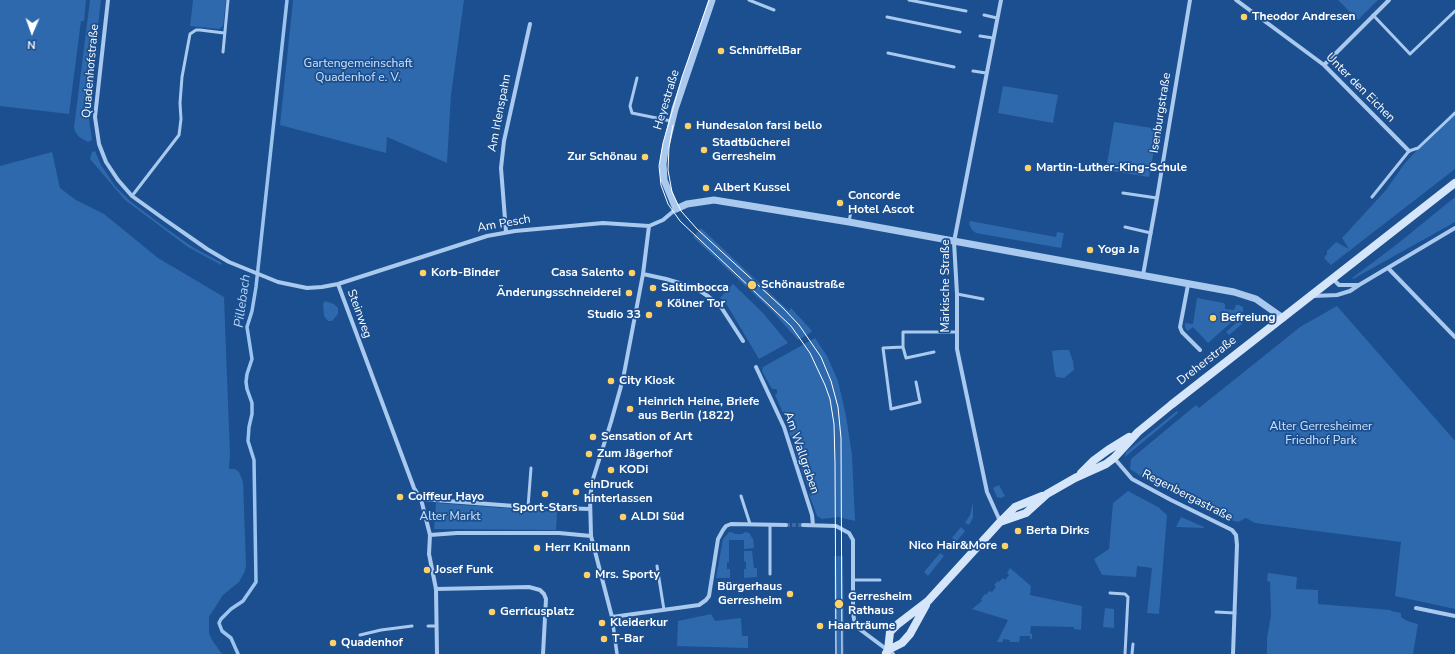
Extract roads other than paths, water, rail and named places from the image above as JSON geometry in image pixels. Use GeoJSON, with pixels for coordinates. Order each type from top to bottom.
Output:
{"type":"FeatureCollection","features":[{"type":"Feature","properties":{"kind":"main road","name":"Dreherstraße"},"geometry":{"type":"LineString","coordinates":[[1075,478],[1102,454],[1138,432],[1455,183]]}},
{"type":"Feature","properties":{"kind":"main road","name":"Dreherstraße"},"geometry":{"type":"LineString","coordinates":[[889,653],[890,632],[928,601],[1000,522],[1026,513],[1048,494],[1075,478],[1106,464],[1114,458],[1138,432]]}},
{"type":"Feature","properties":{"kind":"main road","name":"Dreherstraße"},"geometry":{"type":"LineString","coordinates":[[889,653],[902,643],[910,634],[928,601]]}},
{"type":"Feature","properties":{"kind":"street","name":"Quadenhofstraße"},"geometry":{"type":"LineString","coordinates":[[99,144],[95,118],[108,0]]}},
{"type":"Feature","properties":{"kind":"street","name":"Heyestraße"},"geometry":{"type":"LineString","coordinates":[[676,209],[664,180],[663,164],[667,138],[691,58],[712,0]]}},
{"type":"Feature","properties":{"kind":"street","name":"Märkische Straße"},"geometry":{"type":"LineString","coordinates":[[1000,522],[987,492],[957,349],[957,294],[954,242],[1001,0]]}},
{"type":"Feature","properties":{"kind":"street","name":"Isenburgstraße"},"geometry":{"type":"LineString","coordinates":[[1143,275],[1190,0]]}},
{"type":"Feature","properties":{"kind":"street","name":"Unter den Eichen"},"geometry":{"type":"LineString","coordinates":[[1236,0],[1324,65],[1409,151]]}},
{"type":"Feature","properties":{"kind":"street"},"geometry":{"type":"LineString","coordinates":[[1324,65],[1389,0]]}},
{"type":"Feature","properties":{"kind":"street","name":"Am Irlenspahn"},"geometry":{"type":"LineString","coordinates":[[506,232],[501,168],[504,141],[530,24]]}},
{"type":"Feature","properties":{"kind":"street","name":"Steinweg"},"geometry":{"type":"LineString","coordinates":[[99,144],[106,162],[112,172],[132,196],[207,249],[229,262],[278,282],[307,288],[338,284],[414,488],[420,499]]}},
{"type":"Feature","properties":{"kind":"street"},"geometry":{"type":"LineString","coordinates":[[617,654],[612,617],[591,536],[590,509],[593,479],[623,379],[643,274],[649,226],[663,220],[676,209],[687,204],[714,200],[849,222],[1143,275],[1188,285],[1234,292],[1256,299],[1283,318]]}},
{"type":"Feature","properties":{"kind":"street","name":"Am Pesch"},"geometry":{"type":"LineString","coordinates":[[338,284],[451,247],[506,232],[603,223],[649,226]]}},
{"type":"Feature","properties":{"kind":"street"},"geometry":{"type":"LineString","coordinates":[[1311,296],[1344,293],[1350,291],[1455,228]]}},
{"type":"Feature","properties":{"kind":"street"},"geometry":{"type":"LineString","coordinates":[[1388,268],[1455,337]]}},
{"type":"Feature","properties":{"kind":"street"},"geometry":{"type":"LineString","coordinates":[[643,274],[696,288],[721,307],[742,341]]}},
{"type":"Feature","properties":{"kind":"street"},"geometry":{"type":"LineString","coordinates":[[1333,279],[1339,285],[1359,285]]}},
{"type":"Feature","properties":{"kind":"street"},"geometry":{"type":"LineString","coordinates":[[1188,285],[1180,327],[1182,332],[1200,350]]}},
{"type":"Feature","properties":{"kind":"street","name":"Am Wallgraben"},"geometry":{"type":"LineString","coordinates":[[756,367],[784,427],[812,515],[813,525]]}},
{"type":"Feature","properties":{"kind":"street","name":"Regenbergastraße"},"geometry":{"type":"LineString","coordinates":[[1114,458],[1132,479],[1234,532],[1237,540],[1233,654]]}},
{"type":"Feature","properties":{"kind":"street"},"geometry":{"type":"LineString","coordinates":[[437,654],[436,590],[429,554],[430,535],[420,499],[528,507],[590,509]]}},
{"type":"Feature","properties":{"kind":"street"},"geometry":{"type":"LineString","coordinates":[[612,617],[699,605],[706,600],[708,596],[718,539],[726,526],[731,524],[786,525]]}},
{"type":"Feature","properties":{"kind":"street"},"geometry":{"type":"LineString","coordinates":[[804,525],[836,526],[849,533],[852,540],[853,613],[855,625],[889,653]]}},
{"type":"Feature","properties":{"kind":"street"},"geometry":{"type":"LineString","coordinates":[[430,535],[457,533],[559,533],[591,536]]}},
{"type":"Feature","properties":{"kind":"street"},"geometry":{"type":"LineString","coordinates":[[436,590],[529,587],[540,590],[546,599],[543,654]]}},
{"type":"Feature","properties":{"kind":"street"},"geometry":{"type":"LineString","coordinates":[[1416,608],[1455,616]]}},
{"type":"Feature","properties":{"kind":"lane"},"geometry":{"type":"LineString","coordinates":[[222,52],[228,0]]}},
{"type":"Feature","properties":{"kind":"lane"},"geometry":{"type":"LineString","coordinates":[[748,0],[774,10]]}},
{"type":"Feature","properties":{"kind":"lane"},"geometry":{"type":"LineString","coordinates":[[909,0],[966,12]]}},
{"type":"Feature","properties":{"kind":"lane"},"geometry":{"type":"LineString","coordinates":[[1373,15],[1410,54],[1455,11]]}},
{"type":"Feature","properties":{"kind":"lane"},"geometry":{"type":"LineString","coordinates":[[984,15],[997,18]]}},
{"type":"Feature","properties":{"kind":"lane"},"geometry":{"type":"LineString","coordinates":[[887,17],[960,32]]}},
{"type":"Feature","properties":{"kind":"lane"},"geometry":{"type":"LineString","coordinates":[[132,196],[170,149],[179,135],[182,77],[190,34],[196,30],[224,33]]}},
{"type":"Feature","properties":{"kind":"lane"},"geometry":{"type":"LineString","coordinates":[[980,36],[993,38]]}},
{"type":"Feature","properties":{"kind":"lane"},"geometry":{"type":"LineString","coordinates":[[888,53],[954,67]]}},
{"type":"Feature","properties":{"kind":"lane"},"geometry":{"type":"LineString","coordinates":[[973,70],[986,73]]}},
{"type":"Feature","properties":{"kind":"lane"},"geometry":{"type":"LineString","coordinates":[[636,78],[630,106],[632,113],[671,121]]}},
{"type":"Feature","properties":{"kind":"lane"},"geometry":{"type":"LineString","coordinates":[[1372,197],[1409,151],[1418,148],[1455,114]]}},
{"type":"Feature","properties":{"kind":"lane"},"geometry":{"type":"LineString","coordinates":[[1123,193],[1157,198]]}},
{"type":"Feature","properties":{"kind":"lane"},"geometry":{"type":"LineString","coordinates":[[849,222],[851,211]]}},
{"type":"Feature","properties":{"kind":"lane"},"geometry":{"type":"LineString","coordinates":[[1125,227],[1151,233]]}},
{"type":"Feature","properties":{"kind":"lane"},"geometry":{"type":"LineString","coordinates":[[957,294],[983,299]]}},
{"type":"Feature","properties":{"kind":"lane"},"geometry":{"type":"LineString","coordinates":[[934,352],[906,358],[903,347],[903,332],[957,332]]}},
{"type":"Feature","properties":{"kind":"lane"},"geometry":{"type":"LineString","coordinates":[[903,347],[883,348],[891,409],[920,402],[916,382]]}},
{"type":"Feature","properties":{"kind":"lane"},"geometry":{"type":"LineString","coordinates":[[528,507],[531,468]]}},
{"type":"Feature","properties":{"kind":"lane"},"geometry":{"type":"LineString","coordinates":[[741,496],[750,524]]}},
{"type":"Feature","properties":{"kind":"lane"},"geometry":{"type":"LineString","coordinates":[[770,525],[770,574]]}},
{"type":"Feature","properties":{"kind":"lane"},"geometry":{"type":"LineString","coordinates":[[657,566],[664,610]]}},
{"type":"Feature","properties":{"kind":"lane"},"geometry":{"type":"LineString","coordinates":[[853,580],[880,580]]}},
{"type":"Feature","properties":{"kind":"lane"},"geometry":{"type":"LineString","coordinates":[[1110,593],[1125,594],[1128,597],[1125,654]]}},
{"type":"Feature","properties":{"kind":"lane"},"geometry":{"type":"LineString","coordinates":[[1216,612],[1235,613]]}},
{"type":"Feature","properties":{"kind":"lane"},"geometry":{"type":"LineString","coordinates":[[360,636],[381,630],[412,626]]}},
{"type":"Feature","properties":{"kind":"lane"},"geometry":{"type":"LineString","coordinates":[[428,626],[436,626]]}},
{"type":"Feature","properties":{"kind":"lane"},"geometry":{"type":"LineString","coordinates":[[1132,654],[1133,644]]}},
{"type":"Feature","properties":{"kind":"waterway","name":"Pillebach"},"geometry":{"type":"LineString","coordinates":[[238,654],[231,638],[222,631],[219,623],[231,609],[243,601],[256,582],[254,460],[248,441],[252,403],[246,382],[252,359],[247,327],[252,311],[256,287],[287,0]]}},
{"type":"Feature","properties":{"kind":"tunnel"},"geometry":{"type":"LineString","coordinates":[[786,525],[803,525]]}},
{"type":"Feature","properties":{"kind":"tram line"},"geometry":{"type":"LineString","coordinates":[[709,0],[682,77],[663,143],[659,166],[661,185],[668,204],[680,221],[791,326],[810,353],[825,385],[830,399],[834,424],[836,654]]}},
{"type":"Feature","properties":{"kind":"tram line"},"geometry":{"type":"LineString","coordinates":[[673,125],[669,147],[668,170],[672,192],[681,211],[697,229],[783,308],[799,325],[821,357],[831,381],[838,407],[841,438],[842,654]]}},
{"type":"Feature","properties":{"kind":"place","name":"Theodor Andresen"},"geometry":{"type":"Point","coordinates":[1244,17]}},
{"type":"Feature","properties":{"kind":"place","name":"SchnüffelBar"},"geometry":{"type":"Point","coordinates":[721,51]}},
{"type":"Feature","properties":{"kind":"place","name":"Hundesalon farsi bello"},"geometry":{"type":"Point","coordinates":[688,126]}},
{"type":"Feature","properties":{"kind":"place","name":"Stadtbücherei Gerresheim"},"geometry":{"type":"Point","coordinates":[704,150]}},
{"type":"Feature","properties":{"kind":"place","name":"Zur Schönau"},"geometry":{"type":"Point","coordinates":[645,157]}},
{"type":"Feature","properties":{"kind":"place","name":"Martin-Luther-King-Schule"},"geometry":{"type":"Point","coordinates":[1028,168]}},
{"type":"Feature","properties":{"kind":"place","name":"Albert Kussel"},"geometry":{"type":"Point","coordinates":[706,188]}},
{"type":"Feature","properties":{"kind":"place","name":"Concorde Hotel Ascot"},"geometry":{"type":"Point","coordinates":[840,203]}},
{"type":"Feature","properties":{"kind":"place","name":"Yoga Ja"},"geometry":{"type":"Point","coordinates":[1090,250]}},
{"type":"Feature","properties":{"kind":"place","name":"Korb-Binder"},"geometry":{"type":"Point","coordinates":[423,273]}},
{"type":"Feature","properties":{"kind":"place","name":"Casa Salento"},"geometry":{"type":"Point","coordinates":[632,273]}},
{"type":"Feature","properties":{"kind":"place","name":"Schönaustraße"},"geometry":{"type":"Point","coordinates":[752,285]}},
{"type":"Feature","properties":{"kind":"place","name":"Saltimbocca"},"geometry":{"type":"Point","coordinates":[653,288]}},
{"type":"Feature","properties":{"kind":"place","name":"Änderungsschneiderei"},"geometry":{"type":"Point","coordinates":[629,293]}},
{"type":"Feature","properties":{"kind":"place","name":"Kölner Tor"},"geometry":{"type":"Point","coordinates":[659,304]}},
{"type":"Feature","properties":{"kind":"place","name":"Studio 33"},"geometry":{"type":"Point","coordinates":[649,315]}},
{"type":"Feature","properties":{"kind":"place","name":"Befreiung"},"geometry":{"type":"Point","coordinates":[1213,318]}},
{"type":"Feature","properties":{"kind":"place","name":"City Kiosk"},"geometry":{"type":"Point","coordinates":[611,381]}},
{"type":"Feature","properties":{"kind":"place","name":"Heinrich Heine, Briefe aus Berlin (1822)"},"geometry":{"type":"Point","coordinates":[630,409]}},
{"type":"Feature","properties":{"kind":"place","name":"Sensation of Art"},"geometry":{"type":"Point","coordinates":[593,437]}},
{"type":"Feature","properties":{"kind":"place","name":"Zum Jägerhof"},"geometry":{"type":"Point","coordinates":[589,454]}},
{"type":"Feature","properties":{"kind":"place","name":"KODi"},"geometry":{"type":"Point","coordinates":[611,470]}},
{"type":"Feature","properties":{"kind":"place","name":"einDruck hinterlassen"},"geometry":{"type":"Point","coordinates":[576,492]}},
{"type":"Feature","properties":{"kind":"place","name":"Sport-Stars"},"geometry":{"type":"Point","coordinates":[545,494]}},
{"type":"Feature","properties":{"kind":"place","name":"Coiffeur Hayo"},"geometry":{"type":"Point","coordinates":[400,497]}},
{"type":"Feature","properties":{"kind":"place","name":"ALDI Süd"},"geometry":{"type":"Point","coordinates":[623,517]}},
{"type":"Feature","properties":{"kind":"place","name":"Berta Dirks"},"geometry":{"type":"Point","coordinates":[1018,531]}},
{"type":"Feature","properties":{"kind":"place","name":"Nico Hair&More"},"geometry":{"type":"Point","coordinates":[1005,546]}},
{"type":"Feature","properties":{"kind":"place","name":"Herr Knillmann"},"geometry":{"type":"Point","coordinates":[537,548]}},
{"type":"Feature","properties":{"kind":"place","name":"Josef Funk"},"geometry":{"type":"Point","coordinates":[427,570]}},
{"type":"Feature","properties":{"kind":"place","name":"Mrs. Sporty"},"geometry":{"type":"Point","coordinates":[587,575]}},
{"type":"Feature","properties":{"kind":"place","name":"Bürgerhaus Gerresheim"},"geometry":{"type":"Point","coordinates":[790,594]}},
{"type":"Feature","properties":{"kind":"place","name":"Gerresheim Rathaus"},"geometry":{"type":"Point","coordinates":[839,604]}},
{"type":"Feature","properties":{"kind":"place","name":"Gerricusplatz"},"geometry":{"type":"Point","coordinates":[492,612]}},
{"type":"Feature","properties":{"kind":"place","name":"Kleiderkur"},"geometry":{"type":"Point","coordinates":[602,623]}},
{"type":"Feature","properties":{"kind":"place","name":"Haarträume"},"geometry":{"type":"Point","coordinates":[820,626]}},
{"type":"Feature","properties":{"kind":"place","name":"T-Bar"},"geometry":{"type":"Point","coordinates":[604,639]}},
{"type":"Feature","properties":{"kind":"place","name":"Quadenhof"},"geometry":{"type":"Point","coordinates":[333,643]}},
{"type":"Feature","properties":{"kind":"park label","name":"Gartengemeinschaft Quadenhof e. V."},"geometry":{"type":"Point","coordinates":[358,71]}},
{"type":"Feature","properties":{"kind":"park label","name":"Alter Gerresheimer Friedhof Park"},"geometry":{"type":"Point","coordinates":[1321,434]}},
{"type":"Feature","properties":{"kind":"park label","name":"Alter Markt"},"geometry":{"type":"Point","coordinates":[450,517]}}]}
